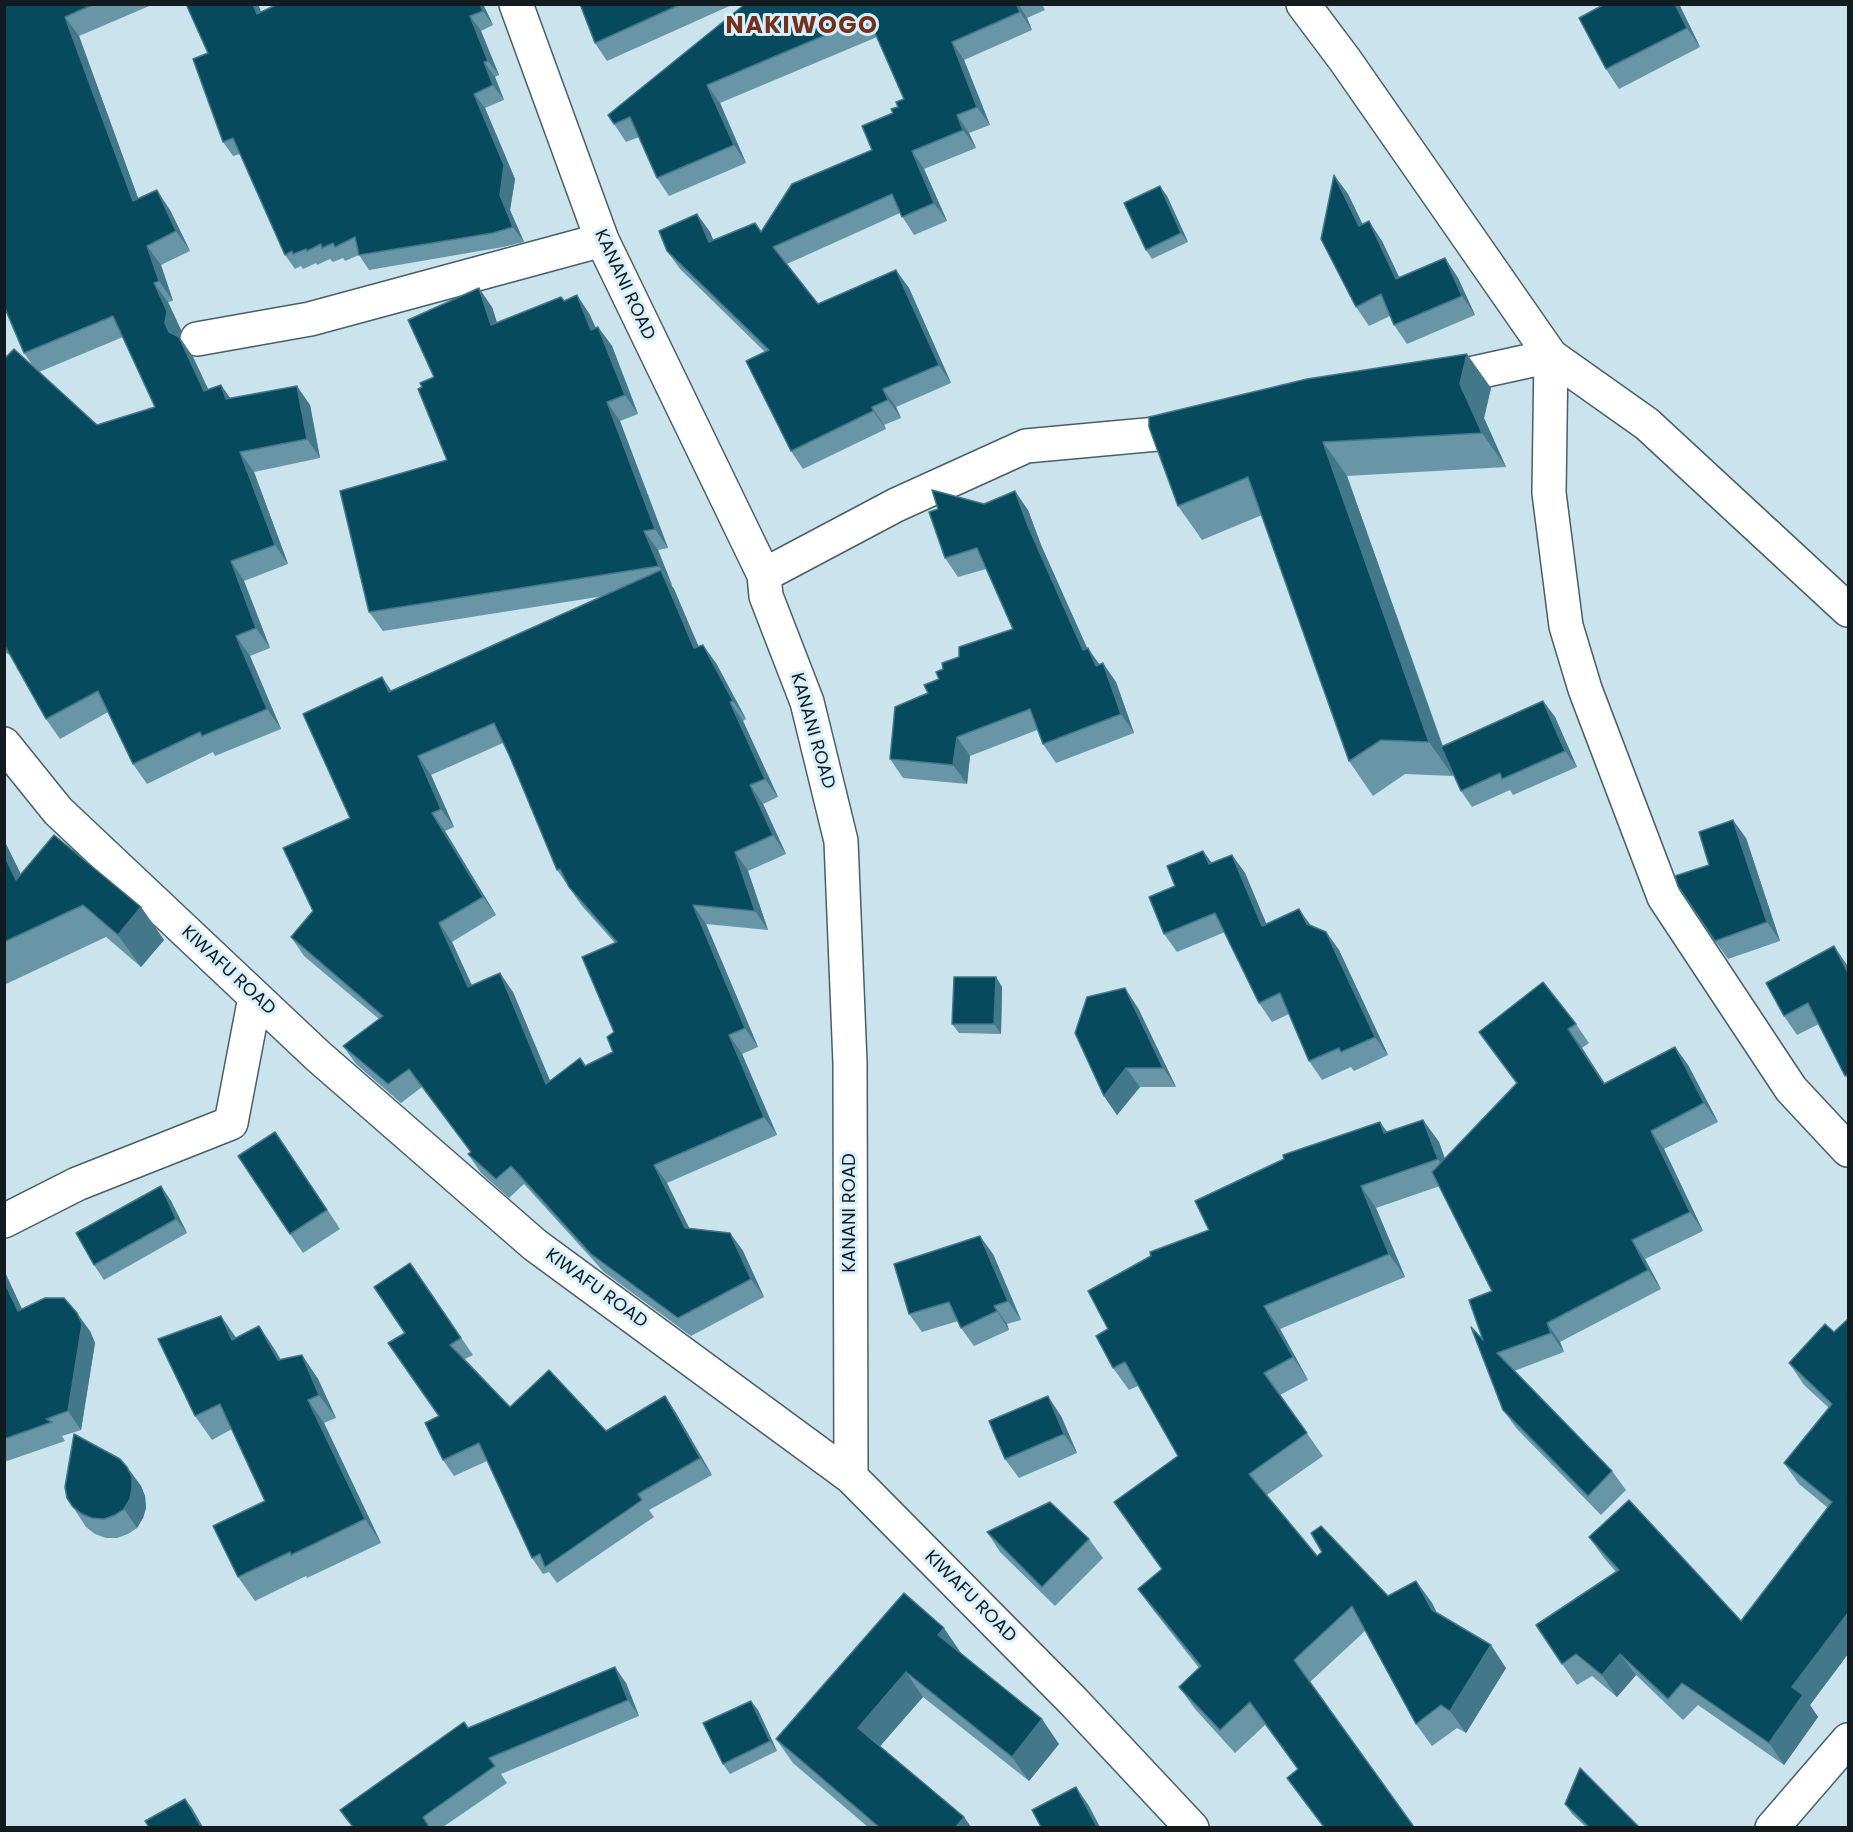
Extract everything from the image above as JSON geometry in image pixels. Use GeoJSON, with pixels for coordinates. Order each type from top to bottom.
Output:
{"type":"FeatureCollection","features":[{"type":"Feature","properties":{"kind":"street","name":"KANANI ROAD"},"geometry":{"type":"LineString","coordinates":[[516,4],[602,240],[764,575],[765,596],[807,702],[841,841],[850,1063],[850,1477]]}},
{"type":"Feature","properties":{"kind":"street"},"geometry":{"type":"LineString","coordinates":[[1303,4],[1345,60],[1551,356],[1647,424],[1848,610]]}},
{"type":"Feature","properties":{"kind":"street"},"geometry":{"type":"LineString","coordinates":[[197,339],[310,319],[602,240]]}},
{"type":"Feature","properties":{"kind":"street"},"geometry":{"type":"LineString","coordinates":[[1410,382],[1469,374],[1551,356]]}},
{"type":"Feature","properties":{"kind":"street"},"geometry":{"type":"LineString","coordinates":[[1551,356],[1549,493],[1566,626],[1585,689],[1664,897],[1791,1089],[1848,1150]]}},
{"type":"Feature","properties":{"kind":"street"},"geometry":{"type":"LineString","coordinates":[[764,575],[896,505],[1026,446],[1168,433],[1224,420]]}},
{"type":"Feature","properties":{"kind":"street","name":"KIWAFU ROAD"},"geometry":{"type":"LineString","coordinates":[[4,744],[58,811],[255,997],[318,1056],[535,1245],[850,1477],[1073,1701],[1192,1827]]}},
{"type":"Feature","properties":{"kind":"street"},"geometry":{"type":"LineString","coordinates":[[4,1221],[77,1184],[231,1123],[255,997]]}},
{"type":"Feature","properties":{"kind":"street"},"geometry":{"type":"LineString","coordinates":[[1772,1827],[1848,1740]]}},
{"type":"Feature","properties":{"kind":"building"},"geometry":{"type":"Polygon","coordinates":[[[4,4],[94,4],[65,17],[133,201],[157,190],[176,231],[147,246],[159,281],[154,283],[167,311],[165,323],[169,332],[179,337],[204,391],[221,385],[226,399],[297,386],[307,439],[240,452],[275,545],[231,561],[256,628],[236,636],[267,709],[202,736],[200,732],[133,764],[98,691],[46,719],[4,644],[4,359],[14,349],[97,425],[155,407],[113,316],[24,353],[4,306],[4,4]]]}},
{"type":"Feature","properties":{"kind":"building"},"geometry":{"type":"Polygon","coordinates":[[[186,4],[253,4],[257,14],[278,4],[480,4],[483,11],[470,16],[488,61],[484,62],[493,85],[474,94],[504,165],[500,195],[513,227],[493,233],[359,255],[355,237],[335,247],[333,243],[322,248],[321,244],[307,251],[306,249],[293,254],[292,251],[285,255],[233,138],[223,142],[193,59],[208,53],[186,4]]]}},
{"type":"Feature","properties":{"kind":"building"},"geometry":{"type":"Polygon","coordinates":[[[580,4],[681,4],[595,43],[580,4]]]}},
{"type":"Feature","properties":{"kind":"building"},"geometry":{"type":"Polygon","coordinates":[[[745,4],[1016,4],[1020,12],[952,42],[977,107],[957,115],[963,130],[912,151],[934,203],[902,217],[892,194],[773,247],[818,304],[896,270],[939,365],[883,389],[888,400],[872,407],[873,411],[791,451],[746,361],[769,350],[667,251],[659,231],[697,214],[709,242],[755,223],[761,232],[792,184],[872,150],[862,126],[893,113],[891,109],[898,107],[896,102],[904,99],[868,17],[707,85],[734,145],[657,178],[630,117],[614,124],[608,115],[745,4]]]}},
{"type":"Feature","properties":{"kind":"building"},"geometry":{"type":"Polygon","coordinates":[[[1605,4],[1675,4],[1687,28],[1606,69],[1579,18],[1605,4]]]}},
{"type":"Feature","properties":{"kind":"building"},"geometry":{"type":"Polygon","coordinates":[[[1334,175],[1359,226],[1369,221],[1396,279],[1445,258],[1462,296],[1394,325],[1381,294],[1356,307],[1321,239],[1334,175]]]}},
{"type":"Feature","properties":{"kind":"building"},"geometry":{"type":"Polygon","coordinates":[[[1160,186],[1181,233],[1146,250],[1124,203],[1160,186]]]}},
{"type":"Feature","properties":{"kind":"building"},"geometry":{"type":"Polygon","coordinates":[[[479,288],[491,325],[561,297],[564,301],[577,295],[591,330],[598,327],[625,395],[607,402],[655,529],[644,531],[659,566],[369,612],[340,491],[447,460],[418,389],[422,387],[420,383],[434,377],[408,320],[479,288]]]}},
{"type":"Feature","properties":{"kind":"building"},"geometry":{"type":"Polygon","coordinates":[[[1467,354],[1460,384],[1482,433],[1323,442],[1429,742],[1381,740],[1349,761],[1248,477],[1178,506],[1149,427],[1149,417],[1307,379],[1467,354]]]}},
{"type":"Feature","properties":{"kind":"building"},"geometry":{"type":"Polygon","coordinates":[[[932,490],[984,504],[1015,491],[1028,526],[1083,650],[1088,648],[1096,666],[1103,663],[1121,714],[1043,744],[1030,709],[957,737],[953,765],[890,759],[895,707],[928,693],[924,685],[939,679],[936,672],[943,669],[942,663],[959,657],[959,647],[1013,629],[977,548],[945,558],[929,512],[938,509],[932,490]]]}},
{"type":"Feature","properties":{"kind":"building"},"geometry":{"type":"Polygon","coordinates":[[[661,570],[694,648],[703,645],[733,701],[730,702],[765,779],[750,785],[773,835],[735,852],[755,911],[693,905],[745,1028],[729,1035],[764,1117],[654,1165],[685,1228],[730,1233],[751,1279],[678,1318],[591,1254],[511,1166],[496,1179],[468,1154],[471,1152],[409,1069],[388,1084],[343,1046],[383,1016],[291,937],[313,911],[283,848],[350,818],[303,714],[382,677],[389,692],[661,570]],[[494,723],[418,756],[441,809],[432,813],[483,897],[439,923],[468,987],[500,973],[546,1084],[580,1058],[585,1066],[613,1052],[607,1037],[614,1032],[582,957],[617,942],[569,887],[560,869],[557,870],[494,723]]]}},
{"type":"Feature","properties":{"kind":"building"},"geometry":{"type":"Polygon","coordinates":[[[1543,701],[1565,751],[1502,779],[1500,773],[1461,791],[1441,747],[1543,701]]]}},
{"type":"Feature","properties":{"kind":"building"},"geometry":{"type":"Polygon","coordinates":[[[1733,820],[1767,922],[1715,941],[1678,886],[1675,876],[1709,865],[1699,832],[1733,820]]]}},
{"type":"Feature","properties":{"kind":"building"},"geometry":{"type":"Polygon","coordinates":[[[54,835],[141,907],[118,935],[83,905],[4,942],[4,855],[16,880],[54,835]]]}},
{"type":"Feature","properties":{"kind":"building"},"geometry":{"type":"Polygon","coordinates":[[[1203,851],[1209,864],[1232,855],[1262,926],[1299,909],[1307,924],[1326,932],[1375,1037],[1341,1052],[1339,1048],[1309,1061],[1280,993],[1259,1003],[1215,913],[1164,934],[1149,897],[1175,886],[1167,866],[1203,851]]]}},
{"type":"Feature","properties":{"kind":"building"},"geometry":{"type":"Polygon","coordinates":[[[1834,946],[1848,973],[1848,1074],[1845,1076],[1808,1003],[1784,1016],[1766,983],[1834,946]]]}},
{"type":"Feature","properties":{"kind":"building"},"geometry":{"type":"Polygon","coordinates":[[[954,977],[996,977],[994,1024],[952,1024],[954,977]]]}},
{"type":"Feature","properties":{"kind":"building"},"geometry":{"type":"Polygon","coordinates":[[[1543,982],[1576,1024],[1568,1029],[1604,1084],[1675,1047],[1704,1103],[1651,1131],[1690,1212],[1632,1240],[1648,1270],[1547,1323],[1551,1333],[1497,1353],[1612,1471],[1588,1496],[1503,1410],[1471,1327],[1483,1340],[1469,1300],[1492,1291],[1432,1172],[1517,1083],[1479,1032],[1543,982]]]}},
{"type":"Feature","properties":{"kind":"building"},"geometry":{"type":"Polygon","coordinates":[[[1125,988],[1163,1068],[1126,1068],[1104,1096],[1075,1033],[1087,997],[1125,988]]]}},
{"type":"Feature","properties":{"kind":"building"},"geometry":{"type":"Polygon","coordinates":[[[1423,1120],[1438,1159],[1361,1186],[1389,1254],[1264,1306],[1293,1357],[1264,1373],[1307,1433],[1249,1474],[1317,1556],[1322,1552],[1311,1533],[1321,1526],[1388,1596],[1416,1581],[1432,1610],[1491,1645],[1450,1711],[1441,1705],[1416,1724],[1352,1606],[1294,1660],[1414,1827],[1324,1827],[1287,1778],[1298,1769],[1250,1702],[1220,1730],[1179,1687],[1201,1666],[1138,1589],[1162,1569],[1114,1502],[1178,1456],[1125,1362],[1113,1368],[1096,1336],[1108,1329],[1088,1291],[1151,1256],[1150,1252],[1209,1230],[1195,1201],[1284,1159],[1283,1155],[1380,1122],[1384,1133],[1423,1120]]]}},
{"type":"Feature","properties":{"kind":"building"},"geometry":{"type":"Polygon","coordinates":[[[275,1132],[327,1210],[290,1234],[238,1156],[275,1132]]]}},
{"type":"Feature","properties":{"kind":"building"},"geometry":{"type":"Polygon","coordinates":[[[161,1186],[176,1219],[94,1265],[76,1233],[161,1186]]]}},
{"type":"Feature","properties":{"kind":"building"},"geometry":{"type":"Polygon","coordinates":[[[980,1236],[1008,1301],[994,1306],[997,1311],[961,1328],[949,1302],[909,1314],[894,1264],[980,1236]]]}},
{"type":"Feature","properties":{"kind":"building"},"geometry":{"type":"Polygon","coordinates":[[[410,1263],[461,1338],[450,1345],[510,1407],[549,1370],[606,1431],[665,1396],[700,1458],[638,1494],[642,1500],[545,1567],[540,1554],[532,1558],[479,1443],[443,1460],[425,1423],[439,1416],[388,1343],[405,1333],[374,1287],[410,1263]]]}},
{"type":"Feature","properties":{"kind":"building"},"geometry":{"type":"Polygon","coordinates":[[[4,1281],[18,1311],[45,1298],[64,1298],[77,1313],[82,1324],[68,1411],[46,1419],[52,1422],[4,1439],[4,1281]]]}},
{"type":"Feature","properties":{"kind":"building"},"geometry":{"type":"Polygon","coordinates":[[[221,1316],[232,1340],[259,1326],[278,1360],[302,1355],[319,1395],[308,1400],[365,1519],[291,1555],[290,1552],[238,1577],[213,1526],[265,1501],[220,1404],[195,1416],[158,1339],[221,1316]]]}},
{"type":"Feature","properties":{"kind":"building"},"geometry":{"type":"Polygon","coordinates":[[[1848,1319],[1848,1613],[1792,1687],[1803,1695],[1769,1743],[1682,1683],[1668,1699],[1620,1654],[1602,1675],[1576,1654],[1562,1664],[1536,1625],[1619,1570],[1589,1537],[1629,1500],[1741,1621],[1832,1502],[1784,1463],[1832,1404],[1789,1363],[1825,1324],[1834,1332],[1848,1319]]]}},
{"type":"Feature","properties":{"kind":"building"},"geometry":{"type":"Polygon","coordinates":[[[1048,1396],[1064,1434],[1005,1459],[989,1421],[1048,1396]]]}},
{"type":"Feature","properties":{"kind":"building"},"geometry":{"type":"Polygon","coordinates":[[[74,1434],[120,1459],[127,1467],[132,1477],[130,1499],[124,1509],[115,1515],[104,1519],[92,1518],[73,1507],[67,1498],[65,1487],[74,1434]]]}},
{"type":"Feature","properties":{"kind":"building"},"geometry":{"type":"Polygon","coordinates":[[[1050,1502],[1089,1539],[1042,1587],[987,1532],[1050,1502]]]}},
{"type":"Feature","properties":{"kind":"building"},"geometry":{"type":"Polygon","coordinates":[[[904,1593],[944,1628],[938,1635],[1042,1719],[1012,1757],[906,1672],[858,1728],[964,1817],[956,1827],[879,1827],[776,1739],[904,1593]]]}},
{"type":"Feature","properties":{"kind":"building"},"geometry":{"type":"Polygon","coordinates":[[[615,1667],[628,1700],[489,1758],[495,1766],[423,1817],[429,1827],[353,1827],[340,1810],[464,1722],[468,1728],[615,1667]]]}},
{"type":"Feature","properties":{"kind":"building"},"geometry":{"type":"Polygon","coordinates":[[[751,1701],[770,1741],[723,1764],[703,1723],[751,1701]]]}},
{"type":"Feature","properties":{"kind":"building"},"geometry":{"type":"Polygon","coordinates":[[[1580,1768],[1639,1827],[1589,1827],[1565,1804],[1580,1768]]]}},
{"type":"Feature","properties":{"kind":"building"},"geometry":{"type":"Polygon","coordinates":[[[1076,1787],[1097,1827],[1041,1827],[1032,1810],[1076,1787]]]}},
{"type":"Feature","properties":{"kind":"building"},"geometry":{"type":"Polygon","coordinates":[[[185,1799],[201,1827],[149,1827],[145,1821],[185,1799]]]}},
{"type":"Feature","properties":{"kind":"district","name":"NAKIWOGO"},"geometry":{"type":"Point","coordinates":[802,27]}}]}
